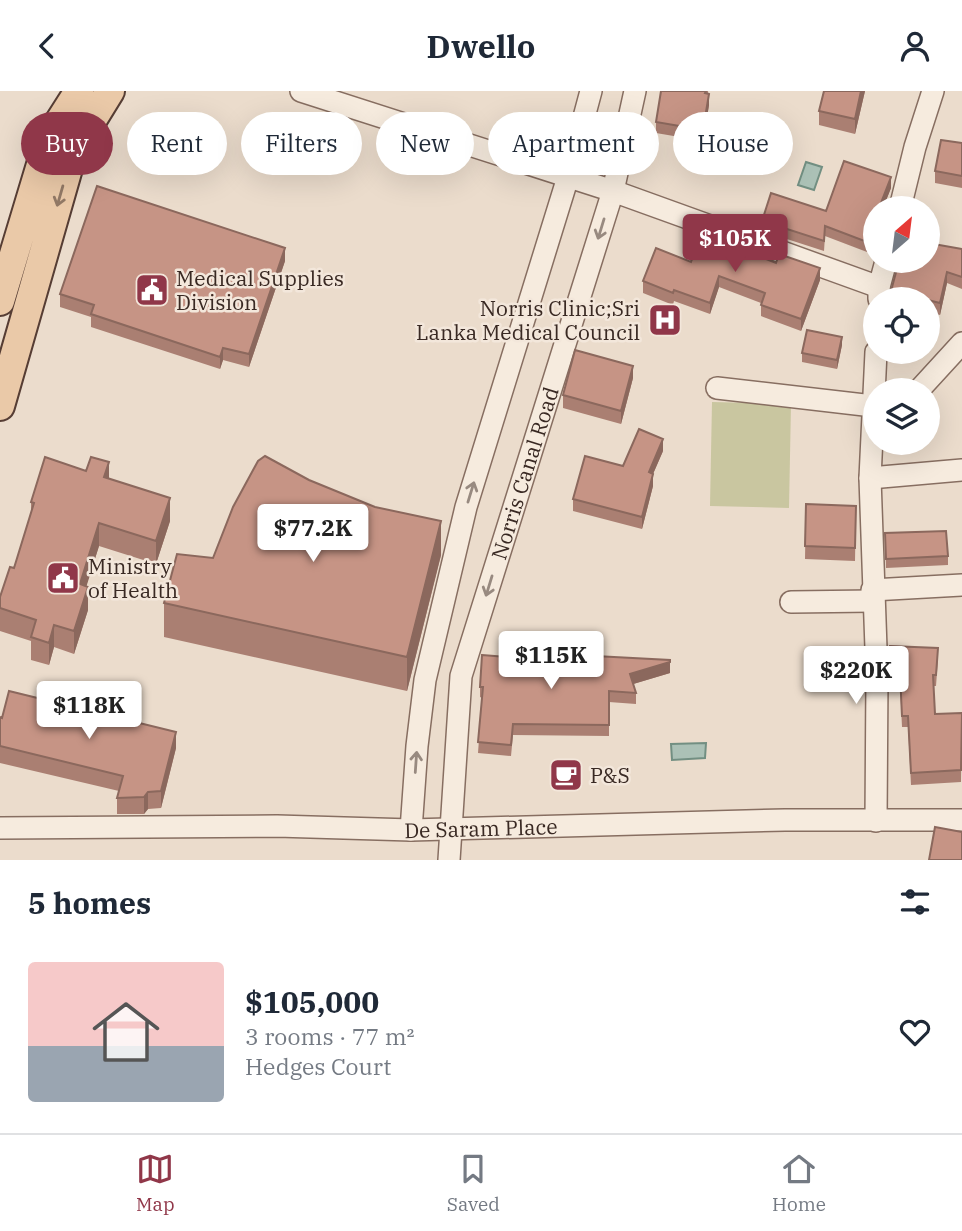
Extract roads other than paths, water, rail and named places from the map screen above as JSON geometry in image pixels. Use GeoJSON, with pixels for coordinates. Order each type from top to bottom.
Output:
{"type":"FeatureCollection","features":[{"type":"Feature","properties":{"kind":"main road"},"geometry":{"type":"LineString","coordinates":[[0,301],[49,138],[79,91]]}},
{"type":"Feature","properties":{"kind":"main road"},"geometry":{"type":"LineString","coordinates":[[0,406],[73,151],[110,91]]}},
{"type":"Feature","properties":{"kind":"street"},"geometry":{"type":"LineString","coordinates":[[301,91],[613,191],[863,287]]}},
{"type":"Feature","properties":{"kind":"street","name":"Norris Canal Road"},"geometry":{"type":"LineString","coordinates":[[411,830],[425,680],[466,507],[568,177],[591,91]]}},
{"type":"Feature","properties":{"kind":"street","name":"Norris Canal Road"},"geometry":{"type":"LineString","coordinates":[[449,860],[461,676],[613,191],[635,91]]}},
{"type":"Feature","properties":{"kind":"street"},"geometry":{"type":"LineString","coordinates":[[903,196],[933,91]]}},
{"type":"Feature","properties":{"kind":"street"},"geometry":{"type":"LineString","coordinates":[[930,378],[962,343]]}},
{"type":"Feature","properties":{"kind":"street"},"geometry":{"type":"LineString","coordinates":[[717,388],[863,405]]}},
{"type":"Feature","properties":{"kind":"street"},"geometry":{"type":"LineString","coordinates":[[872,455],[870,478],[877,677],[876,821]]}},
{"type":"Feature","properties":{"kind":"street"},"geometry":{"type":"LineString","coordinates":[[870,478],[962,470]]}},
{"type":"Feature","properties":{"kind":"street"},"geometry":{"type":"LineString","coordinates":[[791,603],[962,585]]}},
{"type":"Feature","properties":{"kind":"street","name":"De Saram Place"},"geometry":{"type":"LineString","coordinates":[[0,828],[277,826],[411,830],[785,820],[962,820]]}},
{"type":"Feature","properties":{"kind":"place","name":"Medical Supplies Division"},"geometry":{"type":"Point","coordinates":[152,290]}},
{"type":"Feature","properties":{"kind":"place","name":"Norris Clinic;Sri Lanka Medical Council"},"geometry":{"type":"Point","coordinates":[665,320]}},
{"type":"Feature","properties":{"kind":"place","name":"Ministry of Health"},"geometry":{"type":"Point","coordinates":[63,578]}},
{"type":"Feature","properties":{"kind":"place","name":"P&S"},"geometry":{"type":"Point","coordinates":[566,775]}}]}
